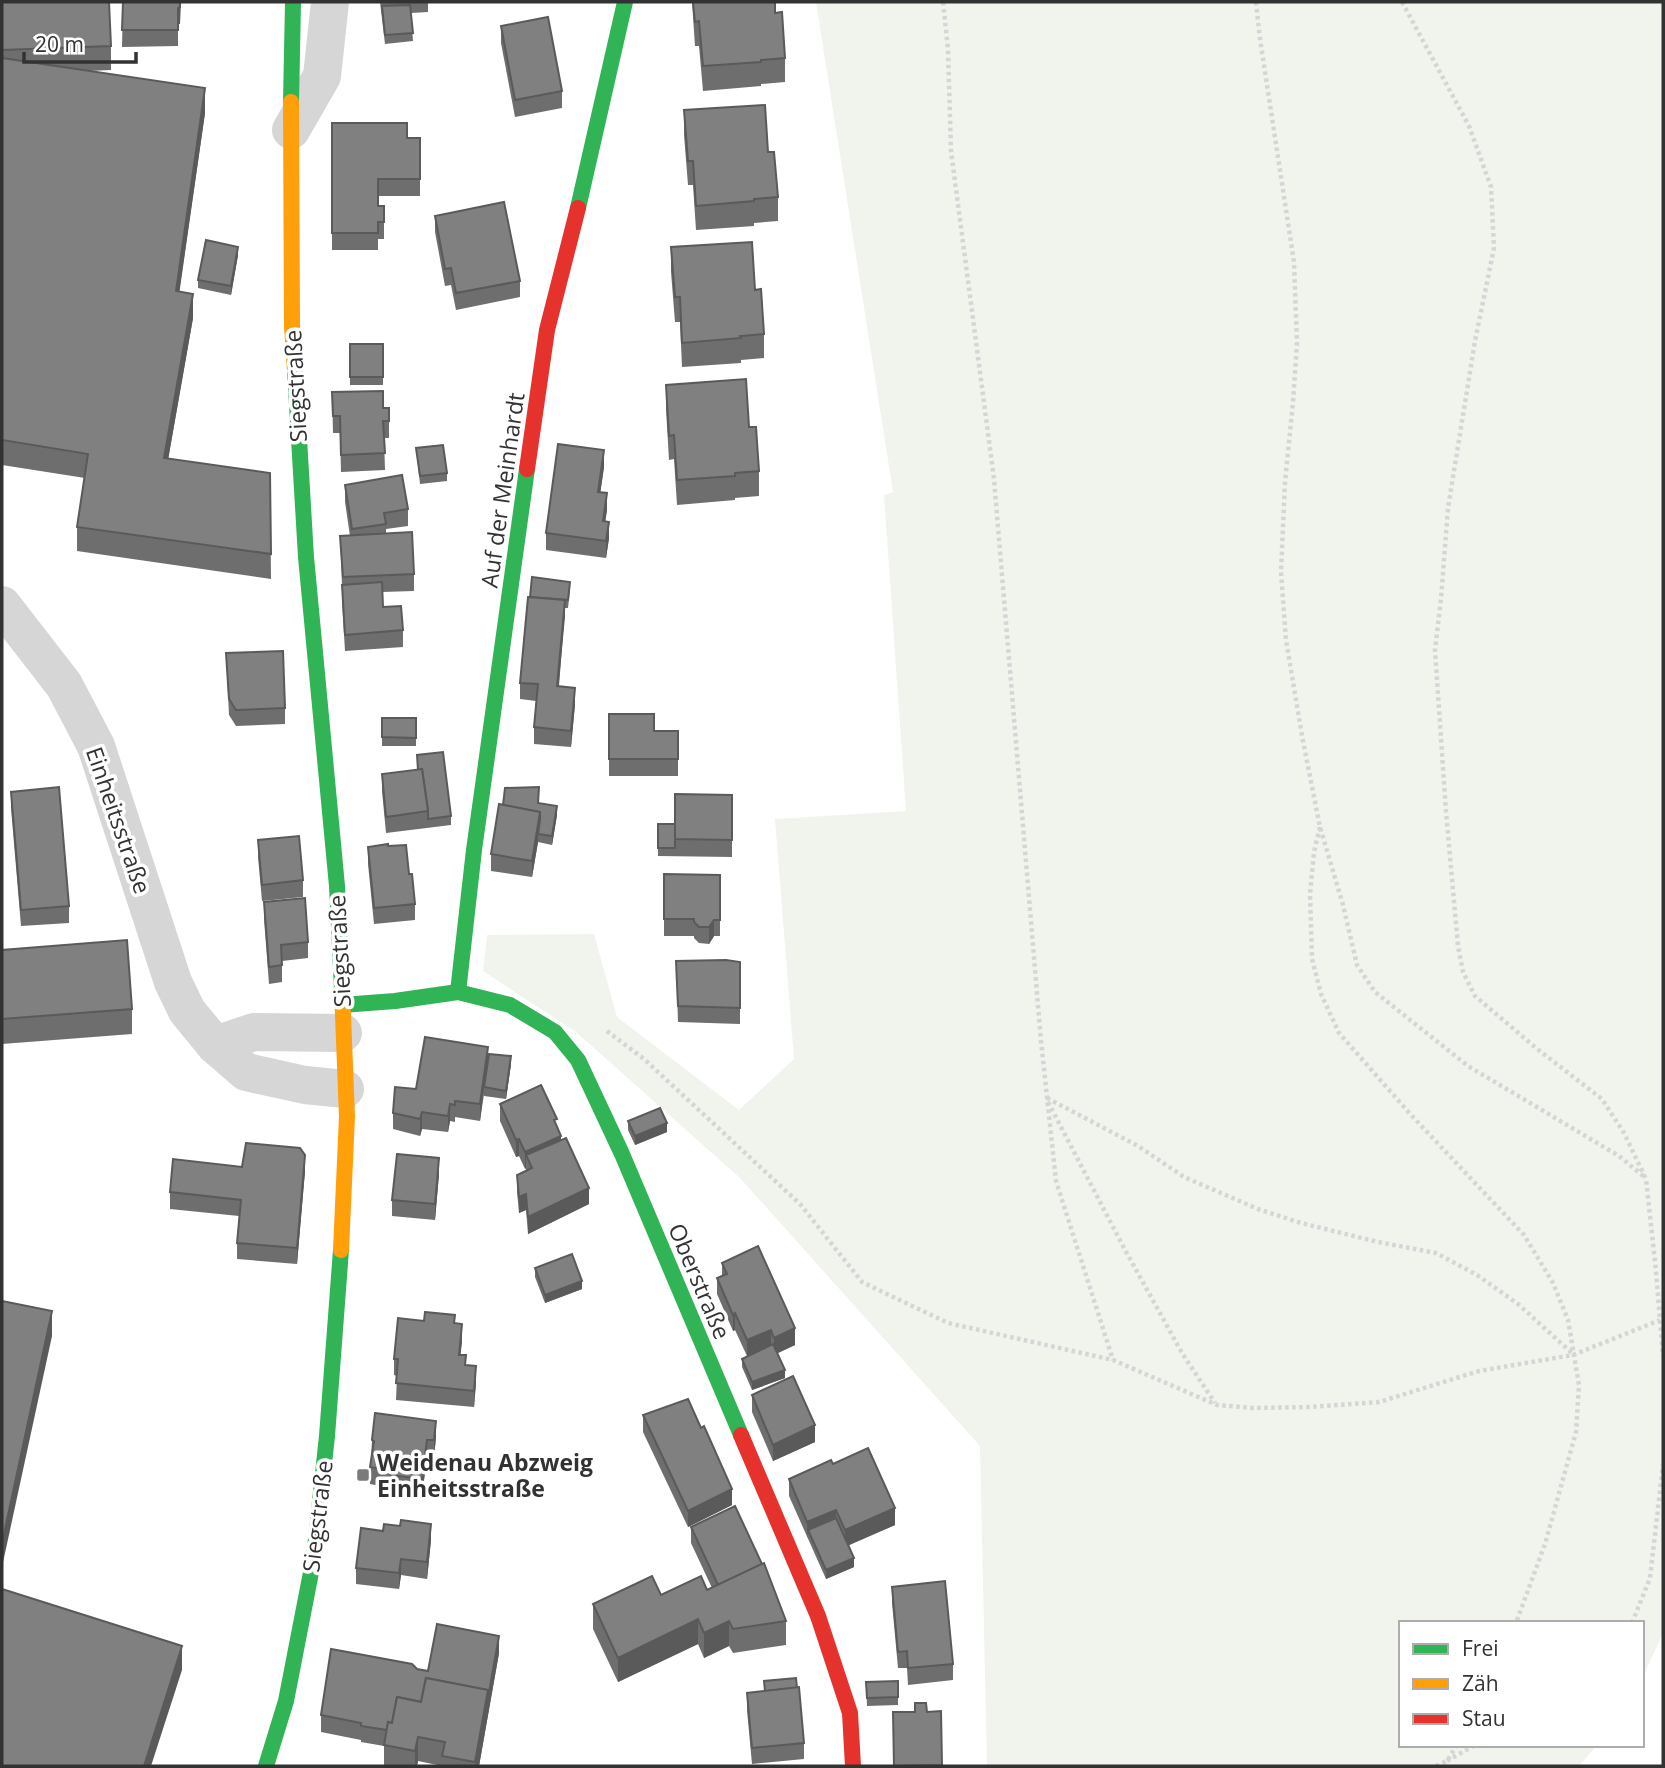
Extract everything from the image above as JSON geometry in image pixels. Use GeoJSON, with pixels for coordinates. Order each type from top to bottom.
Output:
{"type":"FeatureCollection","features":[{"type":"Feature","properties":{"kind":"street","name":"Siegstraße"},"geometry":{"type":"LineString","coordinates":[[266,1766],[286,1701],[314,1557],[327,1436],[346,1152],[337,886],[314,648],[292,326],[293,2]]}},
{"type":"Feature","properties":{"kind":"street"},"geometry":{"type":"LineString","coordinates":[[291,130],[322,76],[330,2]]}},
{"type":"Feature","properties":{"kind":"street","name":"Auf der Meinhardt"},"geometry":{"type":"LineString","coordinates":[[458,992],[476,836],[547,330],[625,2]]}},
{"type":"Feature","properties":{"kind":"street","name":"Einheitsstraße"},"geometry":{"type":"LineString","coordinates":[[2,605],[64,685],[96,746],[173,982],[187,1011],[215,1045],[246,1072],[305,1085],[345,1089]]}},
{"type":"Feature","properties":{"kind":"street","name":"Oberstraße"},"geometry":{"type":"LineString","coordinates":[[343,1019],[395,1001],[458,992],[510,1006],[555,1032],[578,1060],[627,1167],[818,1616],[850,1713],[853,1766]]}},
{"type":"Feature","properties":{"kind":"street"},"geometry":{"type":"LineString","coordinates":[[215,1045],[254,1032],[343,1019]]}},
{"type":"Feature","properties":{"kind":"path"},"geometry":{"type":"LineString","coordinates":[[943,2],[951,151],[994,479],[1046,1098],[1056,1181],[1114,1360]]}},
{"type":"Feature","properties":{"kind":"path"},"geometry":{"type":"LineString","coordinates":[[1256,2],[1294,262],[1297,343],[1284,482],[1281,572],[1286,640],[1320,827],[1357,965],[1375,992],[1468,1066],[1619,1156],[1646,1179]]}},
{"type":"Feature","properties":{"kind":"path"},"geometry":{"type":"LineString","coordinates":[[1402,2],[1469,126],[1491,187],[1494,248],[1475,341],[1448,508],[1435,650],[1446,812],[1458,946],[1463,972],[1475,996],[1602,1099],[1623,1133],[1646,1179],[1663,1356]]}},
{"type":"Feature","properties":{"kind":"path"},"geometry":{"type":"LineString","coordinates":[[1320,827],[1314,852],[1310,894],[1312,959],[1321,994],[1339,1033],[1412,1116],[1524,1235],[1553,1283],[1567,1320],[1579,1385],[1576,1432],[1545,1544],[1517,1621]]}},
{"type":"Feature","properties":{"kind":"path"},"geometry":{"type":"LineString","coordinates":[[603,1028],[644,1059],[800,1205],[862,1282],[947,1323],[1114,1360],[1217,1405],[1276,1408],[1379,1402],[1479,1371],[1573,1354],[1660,1320]]}},
{"type":"Feature","properties":{"kind":"path"},"geometry":{"type":"LineString","coordinates":[[1046,1098],[1138,1146],[1184,1177],[1258,1209],[1301,1223],[1436,1254],[1477,1275],[1518,1304],[1573,1354]]}},
{"type":"Feature","properties":{"kind":"path"},"geometry":{"type":"LineString","coordinates":[[1046,1098],[1182,1353],[1217,1405]]}},
{"type":"Feature","properties":{"kind":"path"},"geometry":{"type":"LineString","coordinates":[[1633,1621],[1650,1578],[1663,1465]]}},
{"type":"Feature","properties":{"kind":"path"},"geometry":{"type":"LineString","coordinates":[[1447,1761],[1456,1747]]}},
{"type":"Feature","properties":{"kind":"path"},"geometry":{"type":"LineString","coordinates":[[1436,1766],[1472,1747]]}},
{"type":"Feature","properties":{"kind":"shaded area"},"geometry":{"type":"Polygon","coordinates":[[[816,2],[1663,2],[1663,1633],[1644,1675],[1644,1621],[1399,1621],[1399,1747],[1595,1747],[1579,1766],[987,1766],[980,1446],[740,1178],[576,1032],[483,971],[487,935],[594,934],[617,1017],[739,1110],[794,1059],[775,819],[906,811],[884,495],[893,492],[816,2]]]}},
{"type":"Feature","properties":{"kind":"building"},"geometry":{"type":"Polygon","coordinates":[[[2,2],[109,2],[111,46],[2,50],[2,2]]]}},
{"type":"Feature","properties":{"kind":"building"},"geometry":{"type":"Polygon","coordinates":[[[123,2],[180,2],[178,30],[122,30],[123,2]]]}},
{"type":"Feature","properties":{"kind":"building"},"geometry":{"type":"Polygon","coordinates":[[[693,2],[775,2],[775,13],[782,12],[785,58],[703,66],[699,21],[695,22],[693,2]]]}},
{"type":"Feature","properties":{"kind":"building"},"geometry":{"type":"Polygon","coordinates":[[[410,5],[413,33],[385,35],[382,6],[410,5]]]}},
{"type":"Feature","properties":{"kind":"building"},"geometry":{"type":"Polygon","coordinates":[[[548,17],[562,91],[515,100],[501,26],[548,17]]]}},
{"type":"Feature","properties":{"kind":"building"},"geometry":{"type":"Polygon","coordinates":[[[2,58],[205,88],[176,291],[193,294],[164,458],[270,473],[271,554],[77,527],[88,454],[2,440],[2,58]]]}},
{"type":"Feature","properties":{"kind":"building"},"geometry":{"type":"Polygon","coordinates":[[[765,105],[768,152],[774,152],[778,197],[696,206],[693,161],[688,161],[684,110],[765,105]]]}},
{"type":"Feature","properties":{"kind":"building"},"geometry":{"type":"Polygon","coordinates":[[[332,123],[407,123],[407,138],[420,138],[420,179],[378,179],[378,206],[384,206],[384,222],[378,222],[378,233],[332,233],[332,123]]]}},
{"type":"Feature","properties":{"kind":"building"},"geometry":{"type":"Polygon","coordinates":[[[504,202],[520,281],[456,293],[451,268],[445,269],[435,216],[504,202]]]}},
{"type":"Feature","properties":{"kind":"building"},"geometry":{"type":"Polygon","coordinates":[[[206,240],[238,247],[231,286],[198,280],[206,240]]]}},
{"type":"Feature","properties":{"kind":"building"},"geometry":{"type":"Polygon","coordinates":[[[752,242],[755,290],[761,289],[764,334],[682,343],[680,297],[675,297],[671,247],[752,242]]]}},
{"type":"Feature","properties":{"kind":"building"},"geometry":{"type":"Polygon","coordinates":[[[350,344],[383,344],[383,377],[350,377],[350,344]]]}},
{"type":"Feature","properties":{"kind":"building"},"geometry":{"type":"Polygon","coordinates":[[[746,379],[749,427],[756,427],[759,471],[735,473],[735,476],[677,480],[674,435],[669,436],[666,385],[746,379]]]}},
{"type":"Feature","properties":{"kind":"building"},"geometry":{"type":"Polygon","coordinates":[[[383,391],[383,408],[389,408],[389,421],[383,421],[385,453],[341,455],[340,416],[333,416],[332,392],[383,391]]]}},
{"type":"Feature","properties":{"kind":"building"},"geometry":{"type":"Polygon","coordinates":[[[558,444],[604,450],[598,492],[607,493],[603,521],[609,522],[606,541],[546,533],[558,444]]]}},
{"type":"Feature","properties":{"kind":"building"},"geometry":{"type":"Polygon","coordinates":[[[443,445],[447,473],[420,476],[416,448],[443,445]]]}},
{"type":"Feature","properties":{"kind":"building"},"geometry":{"type":"Polygon","coordinates":[[[402,475],[408,509],[384,513],[386,524],[352,529],[345,485],[402,475]]]}},
{"type":"Feature","properties":{"kind":"building"},"geometry":{"type":"Polygon","coordinates":[[[412,532],[414,574],[343,577],[340,536],[412,532]]]}},
{"type":"Feature","properties":{"kind":"building"},"geometry":{"type":"Polygon","coordinates":[[[532,577],[570,582],[568,600],[530,597],[532,577]]]}},
{"type":"Feature","properties":{"kind":"building"},"geometry":{"type":"Polygon","coordinates":[[[382,582],[383,607],[401,606],[403,630],[345,635],[342,585],[382,582]]]}},
{"type":"Feature","properties":{"kind":"building"},"geometry":{"type":"Polygon","coordinates":[[[528,597],[565,600],[557,686],[575,688],[571,731],[534,727],[538,684],[520,683],[528,597]]]}},
{"type":"Feature","properties":{"kind":"building"},"geometry":{"type":"Polygon","coordinates":[[[283,651],[285,708],[236,710],[229,699],[226,653],[283,651]]]}},
{"type":"Feature","properties":{"kind":"building"},"geometry":{"type":"Polygon","coordinates":[[[609,714],[654,714],[654,731],[678,731],[678,759],[609,759],[609,714]]]}},
{"type":"Feature","properties":{"kind":"building"},"geometry":{"type":"Polygon","coordinates":[[[382,718],[416,718],[416,738],[382,737],[382,718]]]}},
{"type":"Feature","properties":{"kind":"building"},"geometry":{"type":"Polygon","coordinates":[[[443,752],[451,816],[428,819],[422,769],[418,770],[417,755],[443,752]]]}},
{"type":"Feature","properties":{"kind":"building"},"geometry":{"type":"Polygon","coordinates":[[[422,769],[428,811],[386,817],[382,774],[422,769]]]}},
{"type":"Feature","properties":{"kind":"building"},"geometry":{"type":"Polygon","coordinates":[[[59,787],[69,906],[21,910],[11,792],[59,787]]]}},
{"type":"Feature","properties":{"kind":"building"},"geometry":{"type":"Polygon","coordinates":[[[539,787],[538,803],[557,806],[552,836],[538,834],[540,812],[503,805],[505,788],[539,787]]]}},
{"type":"Feature","properties":{"kind":"building"},"geometry":{"type":"Polygon","coordinates":[[[675,794],[732,795],[732,840],[675,839],[675,794]]]}},
{"type":"Feature","properties":{"kind":"building"},"geometry":{"type":"Polygon","coordinates":[[[499,804],[540,812],[532,861],[491,854],[499,804]]]}},
{"type":"Feature","properties":{"kind":"building"},"geometry":{"type":"Polygon","coordinates":[[[658,824],[675,824],[675,848],[658,848],[658,824]]]}},
{"type":"Feature","properties":{"kind":"building"},"geometry":{"type":"Polygon","coordinates":[[[299,836],[303,880],[262,885],[258,840],[299,836]]]}},
{"type":"Feature","properties":{"kind":"building"},"geometry":{"type":"Polygon","coordinates":[[[406,845],[415,904],[374,908],[368,847],[406,845]]]}},
{"type":"Feature","properties":{"kind":"building"},"geometry":{"type":"Polygon","coordinates":[[[664,874],[720,875],[720,920],[714,920],[709,927],[699,927],[694,919],[664,919],[664,874]]]}},
{"type":"Feature","properties":{"kind":"building"},"geometry":{"type":"Polygon","coordinates":[[[305,898],[308,942],[281,945],[282,965],[269,967],[264,902],[305,898]]]}},
{"type":"Feature","properties":{"kind":"building"},"geometry":{"type":"Polygon","coordinates":[[[127,940],[132,1009],[2,1019],[2,950],[127,940]]]}},
{"type":"Feature","properties":{"kind":"building"},"geometry":{"type":"Polygon","coordinates":[[[676,961],[740,962],[740,1008],[678,1006],[676,961]]]}},
{"type":"Feature","properties":{"kind":"building"},"geometry":{"type":"Polygon","coordinates":[[[425,1037],[488,1047],[480,1104],[455,1101],[455,1105],[450,1104],[448,1116],[422,1112],[420,1119],[393,1113],[395,1087],[416,1089],[425,1037]]]}},
{"type":"Feature","properties":{"kind":"building"},"geometry":{"type":"Polygon","coordinates":[[[489,1054],[511,1056],[506,1091],[484,1087],[489,1054]]]}},
{"type":"Feature","properties":{"kind":"building"},"geometry":{"type":"Polygon","coordinates":[[[541,1085],[557,1119],[554,1120],[561,1136],[525,1152],[519,1139],[516,1140],[500,1104],[541,1085]]]}},
{"type":"Feature","properties":{"kind":"building"},"geometry":{"type":"Polygon","coordinates":[[[660,1108],[667,1123],[635,1136],[628,1121],[660,1108]]]}},
{"type":"Feature","properties":{"kind":"building"},"geometry":{"type":"Polygon","coordinates":[[[566,1138],[589,1188],[528,1217],[526,1194],[519,1197],[517,1175],[532,1168],[526,1155],[566,1138]]]}},
{"type":"Feature","properties":{"kind":"building"},"geometry":{"type":"Polygon","coordinates":[[[246,1143],[300,1148],[305,1155],[297,1248],[237,1243],[241,1200],[170,1192],[173,1159],[242,1167],[246,1143]]]}},
{"type":"Feature","properties":{"kind":"building"},"geometry":{"type":"Polygon","coordinates":[[[397,1154],[439,1158],[435,1204],[392,1200],[397,1154]]]}},
{"type":"Feature","properties":{"kind":"building"},"geometry":{"type":"Polygon","coordinates":[[[758,1246],[795,1328],[774,1338],[771,1330],[747,1340],[717,1278],[727,1274],[722,1263],[758,1246]]]}},
{"type":"Feature","properties":{"kind":"building"},"geometry":{"type":"Polygon","coordinates":[[[572,1254],[582,1281],[545,1295],[535,1268],[572,1254]]]}},
{"type":"Feature","properties":{"kind":"building"},"geometry":{"type":"Polygon","coordinates":[[[2,1301],[52,1311],[2,1543],[2,1301]]]}},
{"type":"Feature","properties":{"kind":"building"},"geometry":{"type":"Polygon","coordinates":[[[425,1312],[455,1315],[454,1323],[462,1324],[459,1355],[466,1355],[465,1365],[476,1366],[474,1391],[396,1383],[398,1359],[394,1359],[398,1318],[424,1321],[425,1312]]]}},
{"type":"Feature","properties":{"kind":"building"},"geometry":{"type":"Polygon","coordinates":[[[773,1344],[785,1370],[752,1382],[742,1359],[773,1344]]]}},
{"type":"Feature","properties":{"kind":"building"},"geometry":{"type":"Polygon","coordinates":[[[793,1376],[815,1425],[773,1445],[752,1395],[793,1376]]]}},
{"type":"Feature","properties":{"kind":"building"},"geometry":{"type":"Polygon","coordinates":[[[688,1399],[701,1428],[704,1426],[732,1489],[688,1511],[643,1415],[688,1399]]]}},
{"type":"Feature","properties":{"kind":"building"},"geometry":{"type":"Polygon","coordinates":[[[375,1413],[436,1421],[434,1440],[427,1440],[422,1479],[391,1475],[392,1471],[370,1467],[375,1413]]]}},
{"type":"Feature","properties":{"kind":"building"},"geometry":{"type":"Polygon","coordinates":[[[868,1448],[895,1508],[845,1530],[836,1510],[807,1522],[789,1479],[831,1460],[833,1464],[868,1448]]]}},
{"type":"Feature","properties":{"kind":"building"},"geometry":{"type":"Polygon","coordinates":[[[735,1506],[762,1564],[718,1585],[691,1527],[735,1506]]]}},
{"type":"Feature","properties":{"kind":"building"},"geometry":{"type":"Polygon","coordinates":[[[836,1518],[854,1558],[826,1570],[808,1530],[836,1518]]]}},
{"type":"Feature","properties":{"kind":"building"},"geometry":{"type":"Polygon","coordinates":[[[401,1520],[431,1524],[427,1562],[401,1559],[399,1573],[356,1568],[361,1528],[383,1531],[384,1524],[400,1526],[401,1520]]]}},
{"type":"Feature","properties":{"kind":"building"},"geometry":{"type":"Polygon","coordinates":[[[764,1563],[786,1621],[733,1629],[729,1621],[704,1633],[698,1619],[618,1658],[593,1604],[652,1576],[661,1595],[701,1576],[707,1590],[764,1563]]]}},
{"type":"Feature","properties":{"kind":"building"},"geometry":{"type":"Polygon","coordinates":[[[945,1581],[953,1664],[908,1668],[907,1651],[898,1652],[892,1587],[945,1581]]]}},
{"type":"Feature","properties":{"kind":"building"},"geometry":{"type":"Polygon","coordinates":[[[2,1589],[182,1646],[144,1766],[2,1766],[2,1589]]]}},
{"type":"Feature","properties":{"kind":"building"},"geometry":{"type":"Polygon","coordinates":[[[437,1624],[499,1636],[488,1698],[488,1690],[426,1678],[421,1702],[397,1697],[392,1723],[388,1722],[387,1730],[321,1715],[331,1649],[412,1664],[417,1669],[428,1671],[437,1624]]]}},
{"type":"Feature","properties":{"kind":"building"},"geometry":{"type":"Polygon","coordinates":[[[426,1678],[488,1690],[475,1762],[442,1756],[445,1742],[418,1737],[415,1751],[384,1745],[388,1722],[392,1723],[397,1697],[421,1702],[426,1678]]]}},
{"type":"Feature","properties":{"kind":"building"},"geometry":{"type":"Polygon","coordinates":[[[796,1678],[797,1688],[765,1691],[764,1681],[796,1678]]]}},
{"type":"Feature","properties":{"kind":"building"},"geometry":{"type":"Polygon","coordinates":[[[898,1681],[898,1697],[867,1698],[866,1682],[898,1681]]]}},
{"type":"Feature","properties":{"kind":"building"},"geometry":{"type":"Polygon","coordinates":[[[799,1687],[804,1743],[752,1748],[747,1693],[799,1687]]]}},
{"type":"Feature","properties":{"kind":"building"},"geometry":{"type":"Polygon","coordinates":[[[915,1703],[926,1703],[927,1712],[941,1711],[942,1765],[894,1766],[893,1712],[915,1712],[915,1703]]]}},
{"type":"Feature","properties":{"kind":"traffic: fast"},"geometry":{"type":"LineString","coordinates":[[291,102],[293,2]]}},
{"type":"Feature","properties":{"kind":"traffic: fast"},"geometry":{"type":"LineString","coordinates":[[578,208],[625,2]]}},
{"type":"Feature","properties":{"kind":"traffic: fast"},"geometry":{"type":"LineString","coordinates":[[295,371],[306,557],[337,886],[342,990]]}},
{"type":"Feature","properties":{"kind":"traffic: fast"},"geometry":{"type":"LineString","coordinates":[[458,992],[474,850],[527,469]]}},
{"type":"Feature","properties":{"kind":"traffic: fast"},"geometry":{"type":"LineString","coordinates":[[342,1005],[458,992],[510,1005],[555,1032],[578,1060],[622,1154],[741,1435]]}},
{"type":"Feature","properties":{"kind":"traffic: fast"},"geometry":{"type":"LineString","coordinates":[[266,1766],[286,1701],[314,1557],[327,1436],[341,1250]]}},
{"type":"Feature","properties":{"kind":"traffic: slow"},"geometry":{"type":"LineString","coordinates":[[291,102],[292,326],[295,371]]}},
{"type":"Feature","properties":{"kind":"traffic: slow"},"geometry":{"type":"LineString","coordinates":[[341,1250],[347,1116],[342,990]]}},
{"type":"Feature","properties":{"kind":"traffic: jam"},"geometry":{"type":"LineString","coordinates":[[527,469],[547,330],[578,208]]}},
{"type":"Feature","properties":{"kind":"traffic: jam"},"geometry":{"type":"LineString","coordinates":[[741,1435],[818,1616],[850,1713],[853,1766]]}},
{"type":"Feature","properties":{"kind":"place","name":"Weidenau Abzweig Einheitsstraße"},"geometry":{"type":"Point","coordinates":[363,1475]}}]}
